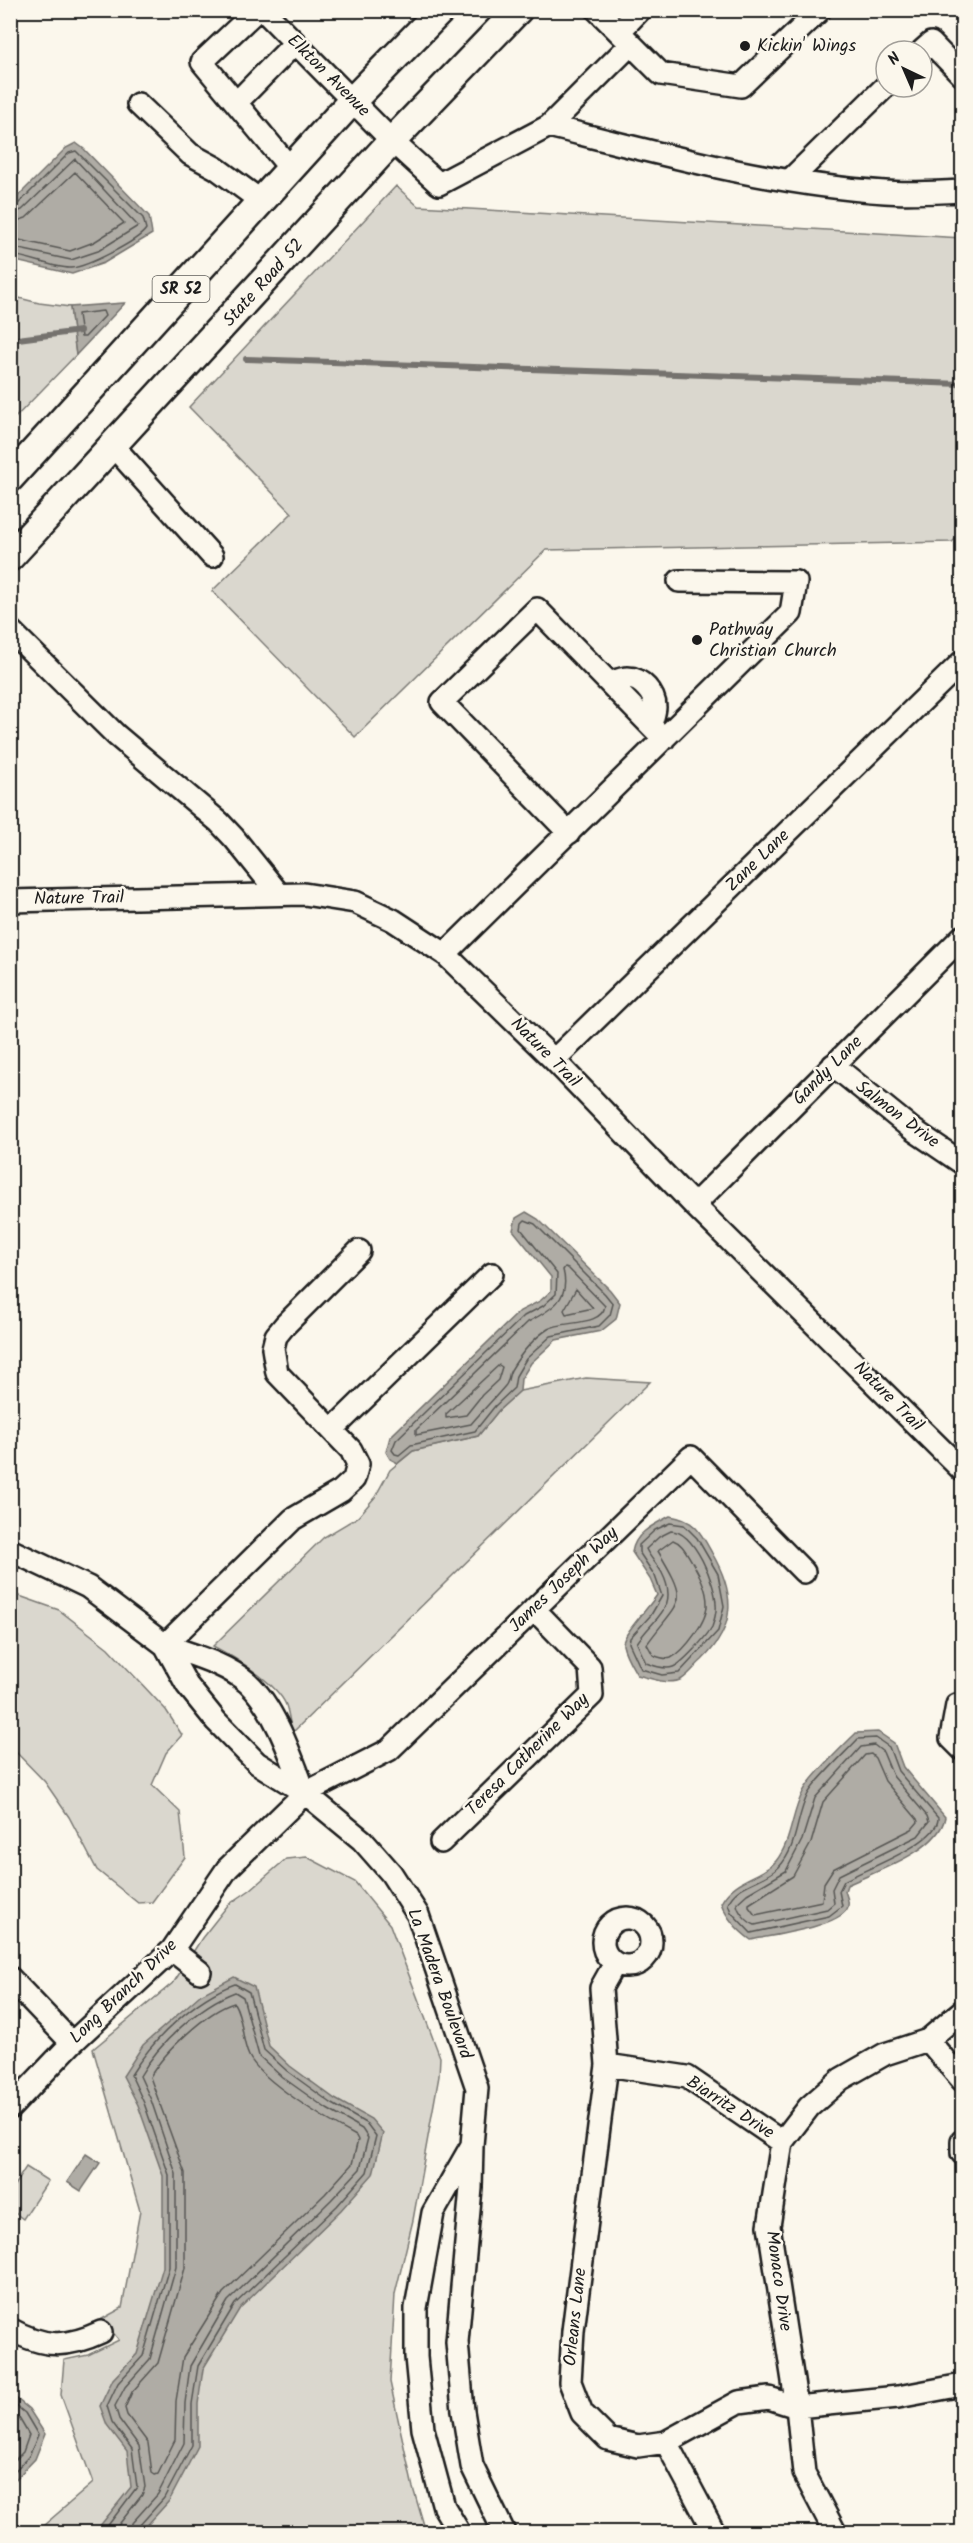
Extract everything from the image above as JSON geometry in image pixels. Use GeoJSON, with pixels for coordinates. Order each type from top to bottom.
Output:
{"type":"FeatureCollection","features":[{"type":"Feature","properties":{"kind":"main road","name":"SR 52"},"geometry":{"type":"LineString","coordinates":[[10,478],[290,168],[441,10]]}},
{"type":"Feature","properties":{"kind":"main road","name":"State Road 52"},"geometry":{"type":"LineString","coordinates":[[10,556],[114,447],[392,141],[518,10]]}},
{"type":"Feature","properties":{"kind":"street"},"geometry":{"type":"LineString","coordinates":[[257,10],[202,62],[290,168]]}},
{"type":"Feature","properties":{"kind":"street","name":"Elkton Avenue"},"geometry":{"type":"LineString","coordinates":[[263,10],[392,141],[439,184],[549,126]]}},
{"type":"Feature","properties":{"kind":"street"},"geometry":{"type":"LineString","coordinates":[[597,10],[661,74],[741,86],[820,10]]}},
{"type":"Feature","properties":{"kind":"street"},"geometry":{"type":"LineString","coordinates":[[640,10],[625,38],[549,126],[684,159],[790,180],[885,192],[963,191]]}},
{"type":"Feature","properties":{"kind":"street"},"geometry":{"type":"LineString","coordinates":[[236,104],[295,43]]}},
{"type":"Feature","properties":{"kind":"street"},"geometry":{"type":"LineString","coordinates":[[934,46],[963,75]]}},
{"type":"Feature","properties":{"kind":"street"},"geometry":{"type":"LineString","coordinates":[[790,180],[874,98]]}},
{"type":"Feature","properties":{"kind":"street"},"geometry":{"type":"LineString","coordinates":[[138,104],[190,154],[216,168],[261,201]]}},
{"type":"Feature","properties":{"kind":"street"},"geometry":{"type":"LineString","coordinates":[[114,447],[212,556]]}},
{"type":"Feature","properties":{"kind":"street"},"geometry":{"type":"LineString","coordinates":[[445,954],[569,833],[657,732],[791,613],[796,582],[679,581]]}},
{"type":"Feature","properties":{"kind":"street"},"geometry":{"type":"LineString","coordinates":[[569,833],[442,702],[537,609],[657,732]]}},
{"type":"Feature","properties":{"kind":"street"},"geometry":{"type":"LineString","coordinates":[[10,630],[116,735],[219,822],[279,894]]}},
{"type":"Feature","properties":{"kind":"street","name":"Zane Lane"},"geometry":{"type":"LineString","coordinates":[[554,1060],[963,662]]}},
{"type":"Feature","properties":{"kind":"street","name":"Nature Trail"},"geometry":{"type":"LineString","coordinates":[[10,901],[304,894],[355,902],[393,920],[445,954],[554,1060],[694,1205],[963,1470]]}},
{"type":"Feature","properties":{"kind":"street","name":"Gandy Lane"},"geometry":{"type":"LineString","coordinates":[[694,1205],[963,937]]}},
{"type":"Feature","properties":{"kind":"street","name":"Salmon Drive"},"geometry":{"type":"LineString","coordinates":[[833,1065],[912,1129],[963,1163]]}},
{"type":"Feature","properties":{"kind":"street"},"geometry":{"type":"LineString","coordinates":[[165,1645],[293,1520],[341,1491],[354,1479],[358,1464],[351,1450],[277,1373],[273,1348],[276,1336],[285,1325],[359,1251]]}},
{"type":"Feature","properties":{"kind":"street"},"geometry":{"type":"LineString","coordinates":[[332,1430],[492,1274]]}},
{"type":"Feature","properties":{"kind":"street","name":"James Joseph Way"},"geometry":{"type":"LineString","coordinates":[[305,1792],[388,1750],[691,1457],[804,1572]]}},
{"type":"Feature","properties":{"kind":"street","name":"La Madera Boulevard"},"geometry":{"type":"LineString","coordinates":[[10,1550],[88,1587],[165,1645],[216,1664],[248,1683],[265,1705],[286,1746],[305,1792]]}},
{"type":"Feature","properties":{"kind":"street","name":"Teresa Catherine Way"},"geometry":{"type":"LineString","coordinates":[[441,1842],[592,1695],[590,1667],[534,1609]]}},
{"type":"Feature","properties":{"kind":"street","name":"La Madera Boulevard"},"geometry":{"type":"LineString","coordinates":[[165,1645],[187,1685],[216,1721],[257,1763],[305,1792],[362,1840],[391,1873],[418,1916],[477,2088],[471,2188],[457,2342],[463,2411],[472,2466],[504,2532]]}},
{"type":"Feature","properties":{"kind":"street"},"geometry":{"type":"LineString","coordinates":[[957,1705],[951,1738],[963,1749]]}},
{"type":"Feature","properties":{"kind":"street","name":"Long Branch Drive"},"geometry":{"type":"LineString","coordinates":[[10,2108],[72,2043],[172,1950],[227,1869],[305,1792]]}},
{"type":"Feature","properties":{"kind":"street"},"geometry":{"type":"LineString","coordinates":[[172,1950],[200,1972]]}},
{"type":"Feature","properties":{"kind":"street","name":"Orleans Lane"},"geometry":{"type":"LineString","coordinates":[[615,1963],[601,1988],[607,2065],[573,2331],[570,2382],[582,2413],[608,2439],[638,2446],[666,2442],[738,2402],[769,2398],[797,2407],[898,2397],[963,2385]]}},
{"type":"Feature","properties":{"kind":"street"},"geometry":{"type":"LineString","coordinates":[[10,1978],[72,2043]]}},
{"type":"Feature","properties":{"kind":"street","name":"Monaco Drive"},"geometry":{"type":"LineString","coordinates":[[835,2532],[804,2473],[797,2407],[769,2226],[782,2142],[809,2107],[841,2079],[885,2054],[928,2040],[963,2011]]}},
{"type":"Feature","properties":{"kind":"street"},"geometry":{"type":"LineString","coordinates":[[928,2040],[963,2080]]}},
{"type":"Feature","properties":{"kind":"street","name":"Biarritz Drive"},"geometry":{"type":"LineString","coordinates":[[607,2065],[687,2077],[782,2142]]}},
{"type":"Feature","properties":{"kind":"street"},"geometry":{"type":"LineString","coordinates":[[963,2141],[963,2153]]}},
{"type":"Feature","properties":{"kind":"street","name":"La Madera Boulevard"},"geometry":{"type":"LineString","coordinates":[[459,2532],[444,2507],[423,2429],[416,2357],[416,2308],[433,2213],[472,2145]]}},
{"type":"Feature","properties":{"kind":"street"},"geometry":{"type":"LineString","coordinates":[[10,2329],[28,2339],[60,2345],[80,2342],[101,2332]]}},
{"type":"Feature","properties":{"kind":"street"},"geometry":{"type":"LineString","coordinates":[[666,2442],[714,2532]]}},
{"type":"Feature","properties":{"kind":"shaded area"},"geometry":{"type":"Polygon","coordinates":[[[396,186],[418,206],[962,238],[962,533],[952,542],[546,550],[355,737],[212,591],[292,513],[189,407],[396,186]]]}},
{"type":"Feature","properties":{"kind":"shaded area"},"geometry":{"type":"Polygon","coordinates":[[[11,296],[70,307],[76,355],[11,422],[11,296]]]}},
{"type":"Feature","properties":{"kind":"shaded area"},"geometry":{"type":"Polygon","coordinates":[[[586,1378],[650,1382],[292,1733],[286,1705],[274,1688],[243,1664],[213,1646],[324,1537],[358,1517],[375,1497],[390,1470],[413,1451],[478,1436],[499,1410],[520,1391],[586,1378]]]}},
{"type":"Feature","properties":{"kind":"shaded area"},"geometry":{"type":"Polygon","coordinates":[[[11,1593],[59,1610],[108,1648],[166,1710],[182,1735],[166,1753],[152,1785],[180,1812],[185,1857],[152,1902],[138,1903],[97,1870],[69,1817],[45,1782],[11,1747],[11,1593]]]}},
{"type":"Feature","properties":{"kind":"shaded area"},"geometry":{"type":"Polygon","coordinates":[[[307,1857],[355,1882],[390,1925],[440,2057],[439,2076],[413,2220],[395,2294],[390,2382],[413,2488],[426,2532],[36,2532],[93,2483],[61,2395],[64,2360],[88,2355],[119,2340],[102,2319],[122,2308],[140,2211],[93,2049],[174,1982],[202,1938],[228,1905],[250,1890],[286,1859],[307,1857]]]}},
{"type":"Feature","properties":{"kind":"shaded area"},"geometry":{"type":"Polygon","coordinates":[[[26,2167],[48,2181],[23,2219],[11,2210],[11,2190],[26,2167]]]}},
{"type":"Feature","properties":{"kind":"water"},"geometry":{"type":"Polygon","coordinates":[[[76,143],[149,216],[152,234],[104,263],[72,274],[11,260],[11,203],[66,148],[76,143]]]}},
{"type":"Feature","properties":{"kind":"water"},"geometry":{"type":"Polygon","coordinates":[[[125,303],[76,355],[70,307],[125,303]]]}},
{"type":"Feature","properties":{"kind":"water"},"geometry":{"type":"Polygon","coordinates":[[[526,1212],[538,1219],[610,1290],[620,1303],[616,1319],[601,1331],[556,1340],[531,1363],[521,1379],[520,1391],[499,1410],[478,1436],[413,1451],[398,1463],[390,1459],[386,1452],[390,1437],[520,1311],[540,1301],[551,1291],[551,1277],[513,1230],[516,1218],[526,1212]]]}},
{"type":"Feature","properties":{"kind":"water"},"geometry":{"type":"Polygon","coordinates":[[[670,1516],[685,1520],[704,1538],[725,1582],[729,1609],[722,1635],[713,1647],[685,1677],[671,1682],[637,1675],[623,1645],[626,1635],[657,1595],[650,1579],[632,1552],[634,1545],[646,1530],[670,1516]]]}},
{"type":"Feature","properties":{"kind":"water"},"geometry":{"type":"Polygon","coordinates":[[[878,1732],[894,1743],[903,1767],[945,1817],[940,1829],[919,1850],[847,1885],[845,1891],[848,1907],[831,1921],[751,1940],[733,1924],[721,1903],[734,1888],[770,1867],[776,1861],[785,1845],[799,1800],[819,1770],[856,1733],[878,1732]]]}},
{"type":"Feature","properties":{"kind":"water"},"geometry":{"type":"Polygon","coordinates":[[[234,1977],[254,1987],[269,2046],[290,2066],[335,2099],[371,2119],[383,2133],[373,2174],[341,2210],[240,2308],[203,2369],[198,2404],[198,2446],[169,2501],[141,2532],[95,2532],[131,2487],[127,2451],[107,2425],[100,2406],[113,2379],[137,2354],[163,2267],[163,2176],[138,2105],[123,2076],[143,2045],[200,1995],[234,1977]]]}},
{"type":"Feature","properties":{"kind":"water"},"geometry":{"type":"Polygon","coordinates":[[[86,2154],[100,2163],[81,2191],[67,2182],[86,2154]]]}},
{"type":"Feature","properties":{"kind":"water"},"geometry":{"type":"Polygon","coordinates":[[[11,2394],[29,2409],[45,2434],[35,2459],[11,2484],[11,2394]]]}},
{"type":"Feature","properties":{"kind":"waterway"},"geometry":{"type":"LineString","coordinates":[[10,340],[80,331]]}},
{"type":"Feature","properties":{"kind":"waterway"},"geometry":{"type":"LineString","coordinates":[[246,359],[962,384]]}},
{"type":"Feature","properties":{"kind":"place","name":"Kickin' Wings"},"geometry":{"type":"Point","coordinates":[745,46]}},
{"type":"Feature","properties":{"kind":"place","name":"Pathway Christian Church"},"geometry":{"type":"Point","coordinates":[697,640]}}]}
